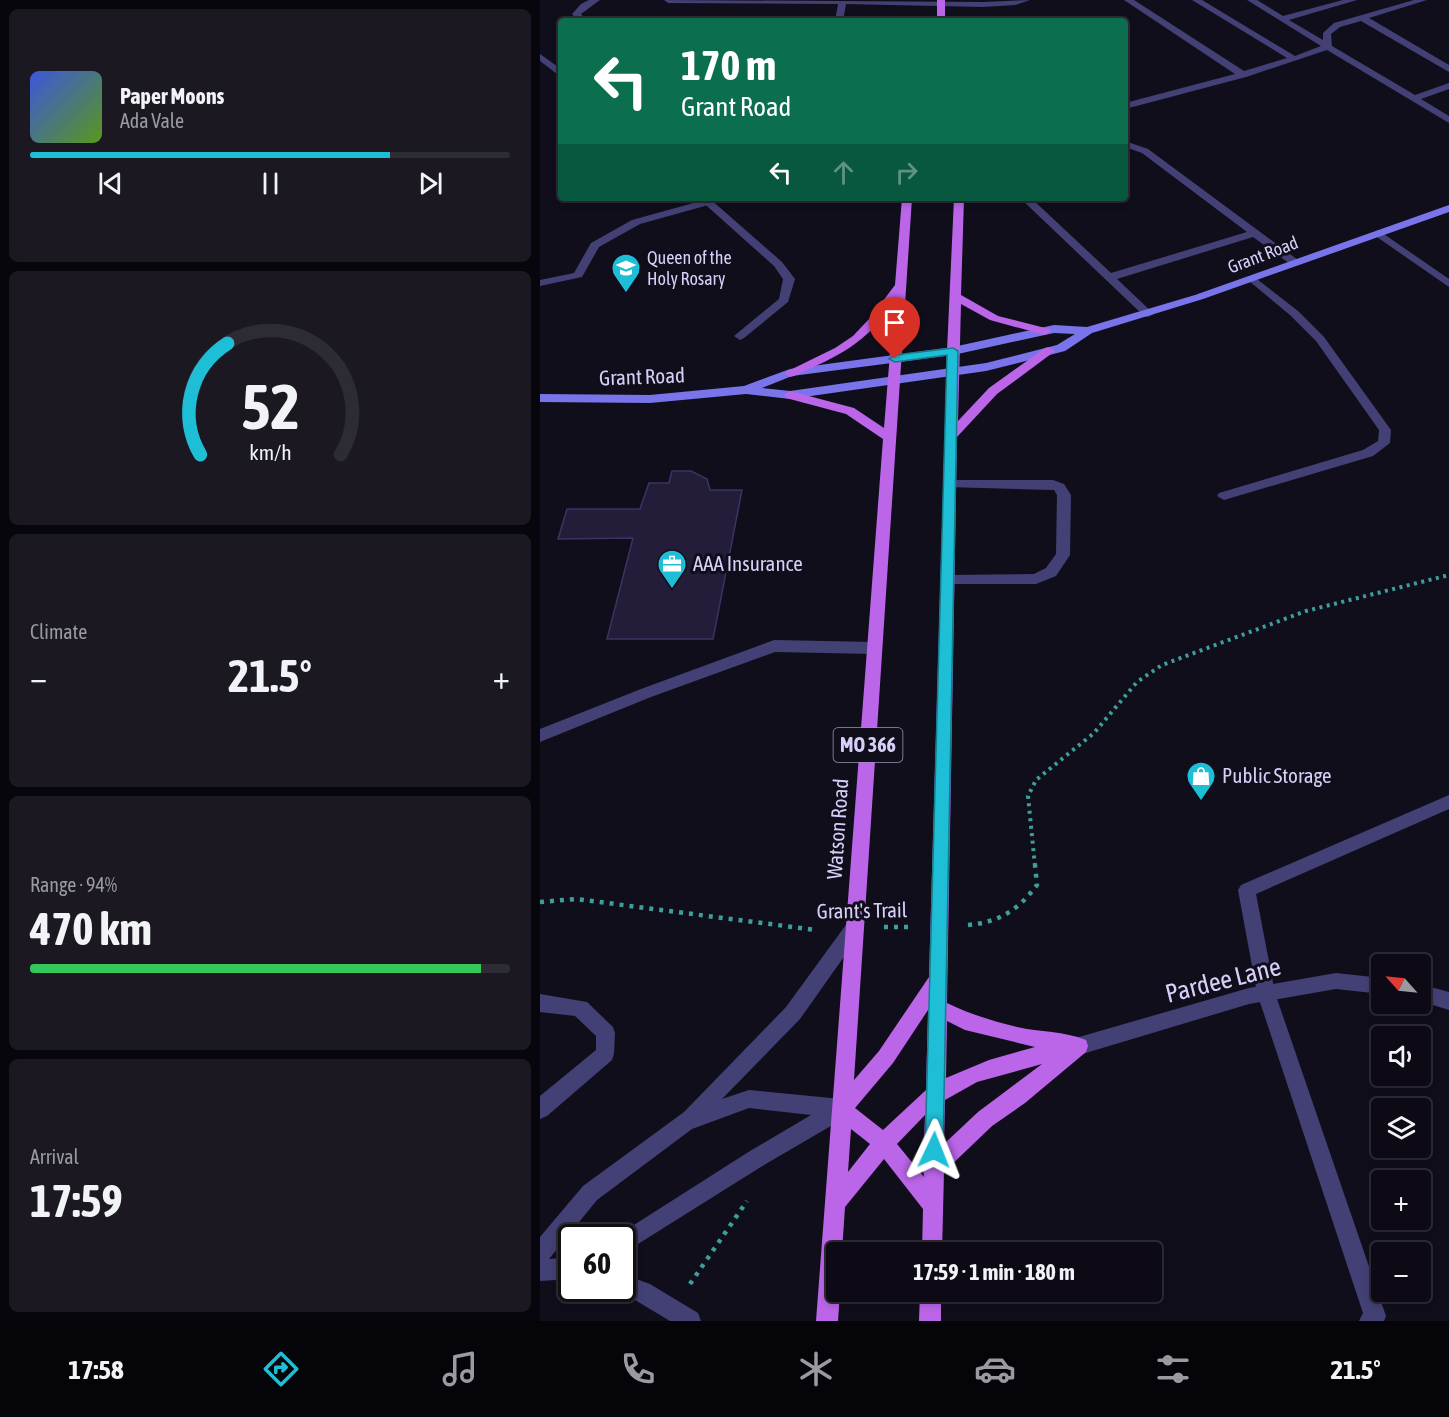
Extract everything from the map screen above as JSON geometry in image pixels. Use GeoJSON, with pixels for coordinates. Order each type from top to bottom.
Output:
{"type":"FeatureCollection","features":[{"type":"Feature","properties":{"kind":"main road"},"geometry":{"type":"LineString","coordinates":[[941,2],[941,18]]}},
{"type":"Feature","properties":{"kind":"main road","name":"Watson Road"},"geometry":{"type":"LineString","coordinates":[[827,1321],[907,201]]}},
{"type":"Feature","properties":{"kind":"main road"},"geometry":{"type":"LineString","coordinates":[[932,1242],[953,351],[959,201]]}},
{"type":"Feature","properties":{"kind":"main road"},"geometry":{"type":"LineString","coordinates":[[790,373],[837,352],[855,340],[865,331],[900,286]]}},
{"type":"Feature","properties":{"kind":"main road"},"geometry":{"type":"LineString","coordinates":[[956,297],[994,318],[1045,331]]}},
{"type":"Feature","properties":{"kind":"main road"},"geometry":{"type":"LineString","coordinates":[[951,436],[993,391],[1049,351]]}},
{"type":"Feature","properties":{"kind":"main road"},"geometry":{"type":"LineString","coordinates":[[790,395],[850,411],[890,438]]}},
{"type":"Feature","properties":{"kind":"main road"},"geometry":{"type":"LineString","coordinates":[[932,1204],[883,1142],[841,1110],[886,1057],[938,980]]}},
{"type":"Feature","properties":{"kind":"main road"},"geometry":{"type":"LineString","coordinates":[[938,1008],[965,1021],[1018,1036],[1079,1046]]}},
{"type":"Feature","properties":{"kind":"main road"},"geometry":{"type":"LineString","coordinates":[[835,1204],[883,1142],[936,1095],[960,1080],[986,1070],[1079,1046]]}},
{"type":"Feature","properties":{"kind":"main road"},"geometry":{"type":"LineString","coordinates":[[933,1169],[986,1119],[1079,1046]]}},
{"type":"Feature","properties":{"kind":"main road"},"geometry":{"type":"LineString","coordinates":[[930,1321],[931,1302]]}},
{"type":"Feature","properties":{"kind":"street"},"geometry":{"type":"LineString","coordinates":[[580,18],[576,14],[584,6],[596,0]]}},
{"type":"Feature","properties":{"kind":"street"},"geometry":{"type":"LineString","coordinates":[[668,0],[941,2],[987,0]]}},
{"type":"Feature","properties":{"kind":"street"},"geometry":{"type":"LineString","coordinates":[[941,2],[1001,6],[1026,0]]}},
{"type":"Feature","properties":{"kind":"street"},"geometry":{"type":"LineString","coordinates":[[1128,0],[1243,75]]}},
{"type":"Feature","properties":{"kind":"street"},"geometry":{"type":"LineString","coordinates":[[1196,0],[1294,59]]}},
{"type":"Feature","properties":{"kind":"street"},"geometry":{"type":"LineString","coordinates":[[1251,0],[1449,120]]}},
{"type":"Feature","properties":{"kind":"street"},"geometry":{"type":"LineString","coordinates":[[1282,19],[1341,1],[1353,0]]}},
{"type":"Feature","properties":{"kind":"street"},"geometry":{"type":"LineString","coordinates":[[1328,47],[1327,33],[1337,26],[1423,0]]}},
{"type":"Feature","properties":{"kind":"street"},"geometry":{"type":"LineString","coordinates":[[840,18],[843,1]]}},
{"type":"Feature","properties":{"kind":"street"},"geometry":{"type":"LineString","coordinates":[[1362,18],[1449,69]]}},
{"type":"Feature","properties":{"kind":"street"},"geometry":{"type":"LineString","coordinates":[[1128,105],[1243,75],[1328,47]]}},
{"type":"Feature","properties":{"kind":"street"},"geometry":{"type":"LineString","coordinates":[[540,57],[558,72]]}},
{"type":"Feature","properties":{"kind":"street"},"geometry":{"type":"LineString","coordinates":[[1413,99],[1449,86]]}},
{"type":"Feature","properties":{"kind":"street"},"geometry":{"type":"LineString","coordinates":[[1128,144],[1145,151],[1294,262]]}},
{"type":"Feature","properties":{"kind":"street"},"geometry":{"type":"LineString","coordinates":[[540,283],[578,275],[595,245],[636,222],[702,201]]}},
{"type":"Feature","properties":{"kind":"street"},"geometry":{"type":"LineString","coordinates":[[706,201],[778,264],[789,279],[784,300],[740,336]]}},
{"type":"Feature","properties":{"kind":"street"},"geometry":{"type":"LineString","coordinates":[[1028,201],[1148,314]]}},
{"type":"Feature","properties":{"kind":"street","name":"Grant Road"},"geometry":{"type":"LineString","coordinates":[[746,390],[790,373],[953,351],[1045,331],[1088,331],[1148,314],[1252,279],[1449,208]]}},
{"type":"Feature","properties":{"kind":"street"},"geometry":{"type":"LineString","coordinates":[[1110,277],[1254,233]]}},
{"type":"Feature","properties":{"kind":"street"},"geometry":{"type":"LineString","coordinates":[[1378,233],[1449,284]]}},
{"type":"Feature","properties":{"kind":"street"},"geometry":{"type":"LineString","coordinates":[[1224,496],[1368,453],[1384,443],[1385,430],[1320,339],[1294,313],[1252,279]]}},
{"type":"Feature","properties":{"kind":"street","name":"Grant Road"},"geometry":{"type":"LineString","coordinates":[[540,398],[650,399],[746,390],[790,395],[853,384],[953,373],[1061,348],[1088,331]]}},
{"type":"Feature","properties":{"kind":"street"},"geometry":{"type":"LineString","coordinates":[[948,580],[1036,579],[1051,572],[1063,555],[1064,495],[1059,487],[1053,484],[951,484]]}},
{"type":"Feature","properties":{"kind":"street"},"geometry":{"type":"LineString","coordinates":[[540,736],[645,693],[774,646],[875,648]]}},
{"type":"Feature","properties":{"kind":"street"},"geometry":{"type":"LineString","coordinates":[[1370,1321],[1375,1316],[1266,993],[1247,890],[1449,802]]}},
{"type":"Feature","properties":{"kind":"street"},"geometry":{"type":"LineString","coordinates":[[540,1253],[590,1193],[686,1121],[793,1013],[854,928]]}},
{"type":"Feature","properties":{"kind":"street","name":"Pardee Lane"},"geometry":{"type":"LineString","coordinates":[[1079,1046],[1266,993],[1336,981],[1371,985]]}},
{"type":"Feature","properties":{"kind":"street"},"geometry":{"type":"LineString","coordinates":[[1431,995],[1449,1001]]}},
{"type":"Feature","properties":{"kind":"street"},"geometry":{"type":"LineString","coordinates":[[540,1003],[580,1008],[606,1033],[605,1054],[540,1109]]}},
{"type":"Feature","properties":{"kind":"street"},"geometry":{"type":"LineString","coordinates":[[686,1121],[749,1099],[841,1110]]}},
{"type":"Feature","properties":{"kind":"street"},"geometry":{"type":"LineString","coordinates":[[636,1235],[757,1158],[841,1110]]}},
{"type":"Feature","properties":{"kind":"street"},"geometry":{"type":"LineString","coordinates":[[540,1270],[558,1269]]}},
{"type":"Feature","properties":{"kind":"street"},"geometry":{"type":"LineString","coordinates":[[636,1290],[690,1321]]}},
{"type":"Feature","properties":{"kind":"path","name":"Grant's Trail"},"geometry":{"type":"LineString","coordinates":[[540,902],[576,899],[809,929],[990,924],[1021,908],[1037,885],[1028,796],[1036,780],[1094,734],[1137,682],[1162,666],[1306,611],[1449,575]]}},
{"type":"Feature","properties":{"kind":"path"},"geometry":{"type":"LineString","coordinates":[[690,1284],[751,1196]]}},
{"type":"Feature","properties":{"kind":"building","name":"AAA Insurance"},"geometry":{"type":"Polygon","coordinates":[[[672,471],[691,471],[707,479],[710,490],[742,490],[713,639],[607,639],[633,538],[558,539],[567,509],[640,509],[649,483],[669,483],[672,471]]]}},
{"type":"Feature","properties":{"kind":"place","name":"Queen of the Holy Rosary"},"geometry":{"type":"Point","coordinates":[626,294]}},
{"type":"Feature","properties":{"kind":"place","name":"AAA Insurance"},"geometry":{"type":"Point","coordinates":[672,590]}},
{"type":"Feature","properties":{"kind":"place","name":"Public Storage"},"geometry":{"type":"Point","coordinates":[1201,802]}},
{"type":"Feature","properties":{"kind":"route"},"geometry":{"type":"LineString","coordinates":[[895,359],[953,351],[934,1150]]}}]}
